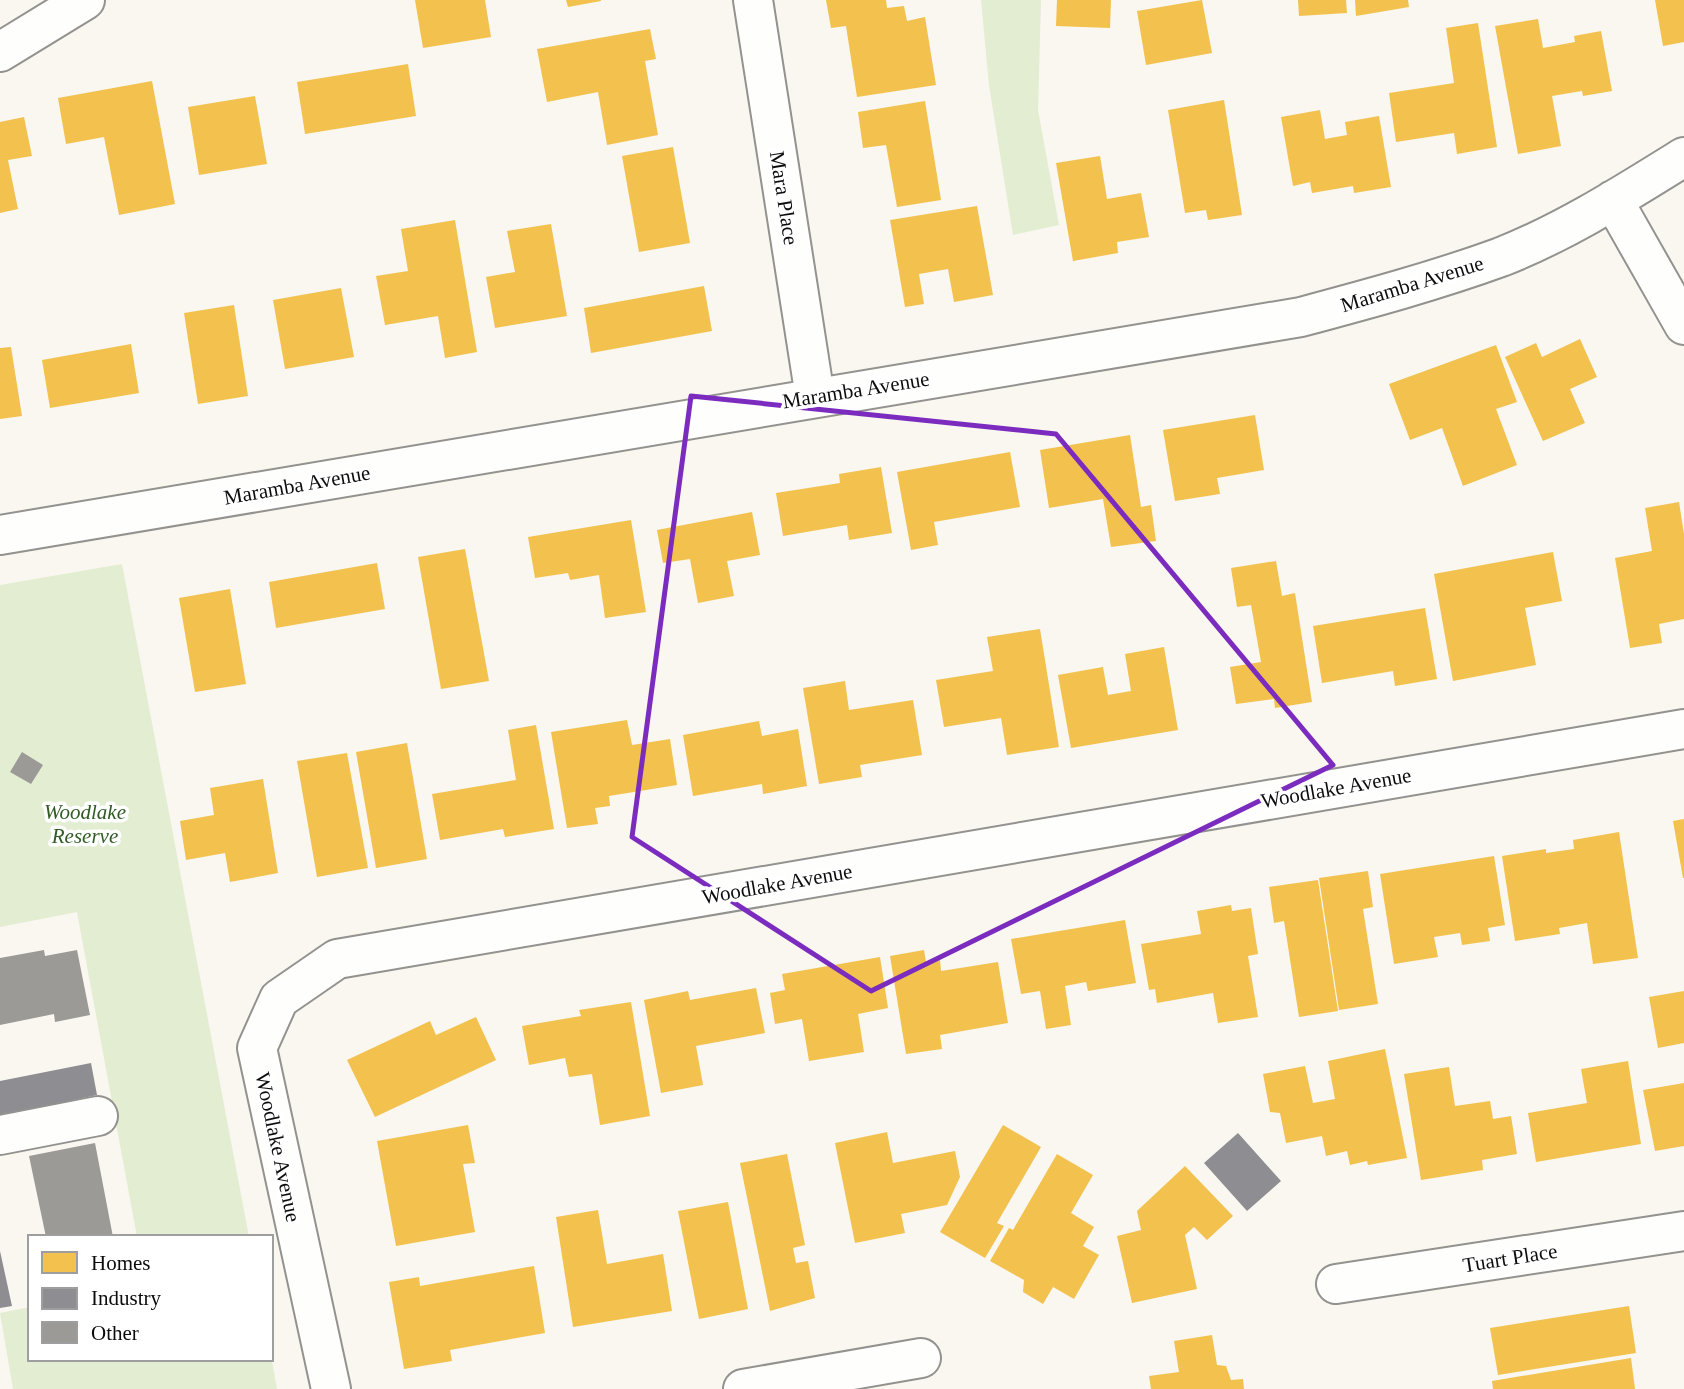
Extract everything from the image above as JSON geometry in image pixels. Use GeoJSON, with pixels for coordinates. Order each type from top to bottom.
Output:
{"type":"FeatureCollection","features":[{"type":"Feature","properties":{"kind":"street"},"geometry":{"type":"LineString","coordinates":[[0,52],[85,0]]}},
{"type":"Feature","properties":{"kind":"street","name":"Mara Place"},"geometry":{"type":"LineString","coordinates":[[753,0],[815,397]]}},
{"type":"Feature","properties":{"kind":"street","name":"Maramba Avenue"},"geometry":{"type":"LineString","coordinates":[[0,535],[1301,317],[1403,290],[1503,256],[1613,200],[1684,157]]}},
{"type":"Feature","properties":{"kind":"street"},"geometry":{"type":"LineString","coordinates":[[1613,200],[1684,325]]}},
{"type":"Feature","properties":{"kind":"street","name":"Woodlake Avenue"},"geometry":{"type":"LineString","coordinates":[[331,1389],[257,1048],[279,999],[337,959],[1684,729]]}},
{"type":"Feature","properties":{"kind":"street"},"geometry":{"type":"LineString","coordinates":[[0,1136],[98,1116]]}},
{"type":"Feature","properties":{"kind":"street","name":"Tuart Place"},"geometry":{"type":"LineString","coordinates":[[1336,1284],[1684,1231]]}},
{"type":"Feature","properties":{"kind":"street"},"geometry":{"type":"LineString","coordinates":[[743,1389],[921,1358]]}},
{"type":"Feature","properties":{"kind":"highlighted area"},"geometry":{"type":"Polygon","coordinates":[[[691,396],[1056,434],[1333,765],[871,991],[632,837],[691,396]]]}},
{"type":"Feature","properties":{"kind":"green space"},"geometry":{"type":"Polygon","coordinates":[[[981,0],[1041,0],[1038,110],[1059,225],[1013,235],[989,85],[981,0]]]}},
{"type":"Feature","properties":{"kind":"green space","name":"Woodlake Reserve"},"geometry":{"type":"Polygon","coordinates":[[[122,564],[249,1235],[137,1235],[77,912],[0,927],[0,585],[122,564]]]}},
{"type":"Feature","properties":{"kind":"green space"},"geometry":{"type":"Polygon","coordinates":[[[28,1307],[28,1361],[272,1361],[277,1389],[13,1389],[0,1313],[28,1307]]]}},
{"type":"Feature","properties":{"kind":"building: Homes"},"geometry":{"type":"Polygon","coordinates":[[[415,0],[485,0],[491,37],[423,48],[415,0]]]}},
{"type":"Feature","properties":{"kind":"building: Homes"},"geometry":{"type":"Polygon","coordinates":[[[566,0],[601,0],[601,1],[568,7],[566,0]]]}},
{"type":"Feature","properties":{"kind":"building: Homes"},"geometry":{"type":"Polygon","coordinates":[[[826,0],[886,0],[887,8],[904,6],[907,21],[925,17],[936,85],[857,97],[846,26],[831,28],[826,0]]]}},
{"type":"Feature","properties":{"kind":"building: Homes"},"geometry":{"type":"Polygon","coordinates":[[[1057,0],[1111,0],[1110,28],[1056,26],[1057,0]]]}},
{"type":"Feature","properties":{"kind":"building: Homes"},"geometry":{"type":"Polygon","coordinates":[[[1202,0],[1212,53],[1146,65],[1137,11],[1202,0]]]}},
{"type":"Feature","properties":{"kind":"building: Homes"},"geometry":{"type":"Polygon","coordinates":[[[1298,0],[1346,0],[1347,13],[1299,16],[1298,0]]]}},
{"type":"Feature","properties":{"kind":"building: Homes"},"geometry":{"type":"Polygon","coordinates":[[[1355,0],[1408,0],[1409,7],[1356,16],[1355,0]]]}},
{"type":"Feature","properties":{"kind":"building: Homes"},"geometry":{"type":"Polygon","coordinates":[[[1655,0],[1684,0],[1684,42],[1663,46],[1655,0]]]}},
{"type":"Feature","properties":{"kind":"building: Homes"},"geometry":{"type":"Polygon","coordinates":[[[1538,19],[1543,48],[1575,42],[1574,36],[1601,31],[1612,91],[1583,96],[1582,91],[1552,96],[1561,146],[1518,154],[1495,26],[1538,19]]]}},
{"type":"Feature","properties":{"kind":"building: Homes"},"geometry":{"type":"Polygon","coordinates":[[[1478,23],[1497,147],[1457,154],[1454,133],[1396,142],[1389,93],[1454,83],[1446,28],[1478,23]]]}},
{"type":"Feature","properties":{"kind":"building: Homes"},"geometry":{"type":"Polygon","coordinates":[[[650,29],[656,59],[645,61],[658,135],[607,145],[598,92],[547,102],[537,49],[650,29]]]}},
{"type":"Feature","properties":{"kind":"building: Homes"},"geometry":{"type":"Polygon","coordinates":[[[408,64],[416,116],[305,134],[297,82],[408,64]]]}},
{"type":"Feature","properties":{"kind":"building: Homes"},"geometry":{"type":"Polygon","coordinates":[[[152,81],[175,204],[119,215],[104,137],[66,144],[58,98],[152,81]]]}},
{"type":"Feature","properties":{"kind":"building: Homes"},"geometry":{"type":"Polygon","coordinates":[[[255,96],[267,164],[199,175],[188,107],[255,96]]]}},
{"type":"Feature","properties":{"kind":"building: Homes"},"geometry":{"type":"Polygon","coordinates":[[[1224,100],[1242,215],[1208,220],[1206,210],[1185,213],[1168,110],[1224,100]]]}},
{"type":"Feature","properties":{"kind":"building: Homes"},"geometry":{"type":"Polygon","coordinates":[[[925,101],[941,200],[897,207],[886,145],[863,148],[858,112],[925,101]]]}},
{"type":"Feature","properties":{"kind":"building: Homes"},"geometry":{"type":"Polygon","coordinates":[[[1320,110],[1325,139],[1347,135],[1345,122],[1379,116],[1391,187],[1354,193],[1353,186],[1312,193],[1310,182],[1293,186],[1281,117],[1320,110]]]}},
{"type":"Feature","properties":{"kind":"building: Homes"},"geometry":{"type":"Polygon","coordinates":[[[24,117],[32,156],[8,160],[18,209],[0,213],[0,122],[24,117]]]}},
{"type":"Feature","properties":{"kind":"building: Homes"},"geometry":{"type":"Polygon","coordinates":[[[673,147],[690,243],[639,252],[622,156],[673,147]]]}},
{"type":"Feature","properties":{"kind":"building: Homes"},"geometry":{"type":"Polygon","coordinates":[[[1100,156],[1107,199],[1141,193],[1149,237],[1117,242],[1118,253],[1073,261],[1056,163],[1100,156]]]}},
{"type":"Feature","properties":{"kind":"building: Homes"},"geometry":{"type":"Polygon","coordinates":[[[977,206],[993,295],[954,302],[948,269],[919,274],[924,304],[905,307],[890,220],[977,206]]]}},
{"type":"Feature","properties":{"kind":"building: Homes"},"geometry":{"type":"Polygon","coordinates":[[[455,220],[477,352],[445,358],[438,316],[385,325],[376,276],[408,271],[401,229],[455,220]]]}},
{"type":"Feature","properties":{"kind":"building: Homes"},"geometry":{"type":"Polygon","coordinates":[[[551,224],[567,316],[495,328],[486,277],[515,272],[507,231],[551,224]]]}},
{"type":"Feature","properties":{"kind":"building: Homes"},"geometry":{"type":"Polygon","coordinates":[[[704,286],[712,331],[591,353],[584,308],[704,286]]]}},
{"type":"Feature","properties":{"kind":"building: Homes"},"geometry":{"type":"Polygon","coordinates":[[[341,288],[354,357],[285,369],[273,300],[341,288]]]}},
{"type":"Feature","properties":{"kind":"building: Homes"},"geometry":{"type":"Polygon","coordinates":[[[234,305],[248,396],[198,404],[184,313],[234,305]]]}},
{"type":"Feature","properties":{"kind":"building: Homes"},"geometry":{"type":"Polygon","coordinates":[[[1580,339],[1597,377],[1570,389],[1585,423],[1543,441],[1505,357],[1536,343],[1542,357],[1580,339]]]}},
{"type":"Feature","properties":{"kind":"building: Homes"},"geometry":{"type":"Polygon","coordinates":[[[131,344],[139,393],[50,408],[42,360],[131,344]]]}},
{"type":"Feature","properties":{"kind":"building: Homes"},"geometry":{"type":"Polygon","coordinates":[[[1496,345],[1517,402],[1496,409],[1517,465],[1463,486],[1442,428],[1410,440],[1389,384],[1496,345]]]}},
{"type":"Feature","properties":{"kind":"building: Homes"},"geometry":{"type":"Polygon","coordinates":[[[11,347],[22,416],[0,419],[0,348],[11,347]]]}},
{"type":"Feature","properties":{"kind":"building: Homes"},"geometry":{"type":"Polygon","coordinates":[[[1255,415],[1264,470],[1217,478],[1220,494],[1175,501],[1163,430],[1255,415]]]}},
{"type":"Feature","properties":{"kind":"building: Homes"},"geometry":{"type":"Polygon","coordinates":[[[1130,435],[1141,507],[1151,505],[1156,541],[1111,547],[1103,499],[1049,508],[1040,450],[1130,435]]]}},
{"type":"Feature","properties":{"kind":"building: Homes"},"geometry":{"type":"Polygon","coordinates":[[[1010,452],[1020,507],[934,522],[938,545],[911,550],[897,472],[1010,452]]]}},
{"type":"Feature","properties":{"kind":"building: Homes"},"geometry":{"type":"Polygon","coordinates":[[[881,467],[892,533],[849,540],[847,525],[783,536],[776,493],[840,483],[839,474],[881,467]]]}},
{"type":"Feature","properties":{"kind":"building: Homes"},"geometry":{"type":"Polygon","coordinates":[[[1679,502],[1684,534],[1684,619],[1659,624],[1662,643],[1630,648],[1615,558],[1652,551],[1645,508],[1679,502]]]}},
{"type":"Feature","properties":{"kind":"building: Homes"},"geometry":{"type":"Polygon","coordinates":[[[752,512],[760,555],[727,561],[734,596],[698,603],[690,559],[663,563],[657,530],[752,512]]]}},
{"type":"Feature","properties":{"kind":"building: Homes"},"geometry":{"type":"Polygon","coordinates":[[[631,520],[646,612],[605,618],[599,575],[570,580],[568,573],[535,578],[528,537],[631,520]]]}},
{"type":"Feature","properties":{"kind":"building: Homes"},"geometry":{"type":"Polygon","coordinates":[[[465,549],[489,681],[441,689],[418,557],[465,549]]]}},
{"type":"Feature","properties":{"kind":"building: Homes"},"geometry":{"type":"Polygon","coordinates":[[[1553,552],[1562,601],[1525,608],[1536,665],[1453,681],[1434,574],[1553,552]]]}},
{"type":"Feature","properties":{"kind":"building: Homes"},"geometry":{"type":"Polygon","coordinates":[[[1276,561],[1282,596],[1295,593],[1312,702],[1275,708],[1274,699],[1236,704],[1230,667],[1261,662],[1251,605],[1237,607],[1231,568],[1276,561]]]}},
{"type":"Feature","properties":{"kind":"building: Homes"},"geometry":{"type":"Polygon","coordinates":[[[377,563],[385,609],[276,628],[269,582],[377,563]]]}},
{"type":"Feature","properties":{"kind":"building: Homes"},"geometry":{"type":"Polygon","coordinates":[[[230,589],[246,684],[195,692],[179,598],[230,589]]]}},
{"type":"Feature","properties":{"kind":"building: Homes"},"geometry":{"type":"Polygon","coordinates":[[[1425,608],[1437,679],[1395,686],[1393,671],[1322,683],[1313,626],[1425,608]]]}},
{"type":"Feature","properties":{"kind":"building: Homes"},"geometry":{"type":"Polygon","coordinates":[[[1040,629],[1059,747],[1007,755],[1001,718],[944,727],[936,680],[993,671],[987,637],[1040,629]]]}},
{"type":"Feature","properties":{"kind":"building: Homes"},"geometry":{"type":"Polygon","coordinates":[[[1164,647],[1178,730],[1071,748],[1058,675],[1103,667],[1108,695],[1131,691],[1125,654],[1164,647]]]}},
{"type":"Feature","properties":{"kind":"building: Homes"},"geometry":{"type":"Polygon","coordinates":[[[845,681],[849,710],[913,700],[922,755],[860,765],[862,777],[819,784],[803,688],[845,681]]]}},
{"type":"Feature","properties":{"kind":"building: Homes"},"geometry":{"type":"Polygon","coordinates":[[[627,720],[632,745],[670,739],[677,785],[609,796],[610,806],[595,808],[598,824],[567,828],[551,732],[627,720]]]}},
{"type":"Feature","properties":{"kind":"building: Homes"},"geometry":{"type":"Polygon","coordinates":[[[759,721],[762,736],[798,729],[807,786],[763,794],[762,784],[693,796],[683,735],[759,721]]]}},
{"type":"Feature","properties":{"kind":"building: Homes"},"geometry":{"type":"Polygon","coordinates":[[[536,725],[554,829],[505,837],[503,829],[440,840],[432,794],[516,780],[508,730],[536,725]]]}},
{"type":"Feature","properties":{"kind":"building: Homes"},"geometry":{"type":"Polygon","coordinates":[[[407,743],[427,859],[376,868],[356,752],[407,743]]]}},
{"type":"Feature","properties":{"kind":"building: Homes"},"geometry":{"type":"Polygon","coordinates":[[[347,753],[368,868],[317,877],[297,761],[347,753]]]}},
{"type":"Feature","properties":{"kind":"building: Homes"},"geometry":{"type":"Polygon","coordinates":[[[263,779],[278,873],[230,882],[225,853],[186,860],[180,821],[214,815],[210,788],[263,779]]]}},
{"type":"Feature","properties":{"kind":"building: Homes"},"geometry":{"type":"Polygon","coordinates":[[[1684,819],[1684,878],[1683,878],[1673,821],[1684,819]]]}},
{"type":"Feature","properties":{"kind":"building: Homes"},"geometry":{"type":"Polygon","coordinates":[[[1619,832],[1638,958],[1593,964],[1587,923],[1559,928],[1560,934],[1515,941],[1502,856],[1546,849],[1546,853],[1574,849],[1573,840],[1619,832]]]}},
{"type":"Feature","properties":{"kind":"building: Homes"},"geometry":{"type":"Polygon","coordinates":[[[1494,856],[1505,925],[1488,928],[1490,941],[1462,945],[1460,933],[1434,937],[1438,957],[1394,964],[1380,874],[1494,856]]]}},
{"type":"Feature","properties":{"kind":"building: Homes"},"geometry":{"type":"Polygon","coordinates":[[[1368,871],[1373,907],[1363,909],[1378,1004],[1339,1010],[1319,878],[1368,871]]]}},
{"type":"Feature","properties":{"kind":"building: Homes"},"geometry":{"type":"Polygon","coordinates":[[[1318,880],[1338,1011],[1299,1017],[1284,921],[1274,923],[1269,887],[1318,880]]]}},
{"type":"Feature","properties":{"kind":"building: Homes"},"geometry":{"type":"Polygon","coordinates":[[[1231,905],[1232,911],[1251,908],[1258,954],[1248,956],[1258,1017],[1218,1023],[1213,993],[1157,1003],[1155,989],[1149,990],[1141,944],[1201,934],[1197,911],[1231,905]]]}},
{"type":"Feature","properties":{"kind":"building: Homes"},"geometry":{"type":"Polygon","coordinates":[[[1125,920],[1136,983],[1088,991],[1086,982],[1065,986],[1071,1025],[1046,1029],[1040,991],[1021,994],[1011,939],[1125,920]]]}},
{"type":"Feature","properties":{"kind":"building: Homes"},"geometry":{"type":"Polygon","coordinates":[[[924,950],[926,962],[940,960],[941,971],[998,962],[1008,1023],[940,1035],[942,1049],[906,1054],[890,956],[924,950]]]}},
{"type":"Feature","properties":{"kind":"building: Homes"},"geometry":{"type":"Polygon","coordinates":[[[880,957],[888,1008],[858,1014],[864,1052],[809,1061],[802,1019],[775,1024],[770,993],[785,990],[782,974],[880,957]]]}},
{"type":"Feature","properties":{"kind":"building: Homes"},"geometry":{"type":"Polygon","coordinates":[[[756,988],[765,1033],[696,1046],[703,1085],[661,1093],[644,1000],[688,991],[690,1000],[756,988]]]}},
{"type":"Feature","properties":{"kind":"building: Homes"},"geometry":{"type":"Polygon","coordinates":[[[1684,991],[1684,1043],[1658,1048],[1649,997],[1684,991]]]}},
{"type":"Feature","properties":{"kind":"building: Homes"},"geometry":{"type":"Polygon","coordinates":[[[631,1002],[650,1116],[600,1125],[592,1074],[569,1077],[565,1058],[529,1065],[522,1026],[581,1016],[579,1010],[631,1002]]]}},
{"type":"Feature","properties":{"kind":"building: Homes"},"geometry":{"type":"Polygon","coordinates":[[[476,1017],[496,1060],[375,1117],[347,1060],[430,1021],[436,1035],[476,1017]]]}},
{"type":"Feature","properties":{"kind":"building: Homes"},"geometry":{"type":"Polygon","coordinates":[[[1385,1049],[1407,1158],[1368,1165],[1367,1161],[1350,1165],[1347,1151],[1326,1156],[1322,1136],[1286,1143],[1280,1113],[1270,1112],[1263,1074],[1305,1066],[1313,1103],[1335,1099],[1328,1061],[1385,1049]]]}},
{"type":"Feature","properties":{"kind":"building: Homes"},"geometry":{"type":"Polygon","coordinates":[[[1628,1061],[1641,1144],[1536,1162],[1528,1113],[1587,1103],[1581,1069],[1628,1061]]]}},
{"type":"Feature","properties":{"kind":"building: Homes"},"geometry":{"type":"Polygon","coordinates":[[[1449,1067],[1455,1106],[1490,1101],[1493,1119],[1511,1116],[1517,1154],[1482,1160],[1483,1170],[1421,1180],[1404,1074],[1449,1067]]]}},
{"type":"Feature","properties":{"kind":"building: Homes"},"geometry":{"type":"Polygon","coordinates":[[[1684,1083],[1684,1146],[1655,1151],[1643,1090],[1684,1083]]]}},
{"type":"Feature","properties":{"kind":"building: Homes"},"geometry":{"type":"Polygon","coordinates":[[[468,1125],[475,1163],[463,1164],[475,1232],[396,1246],[377,1141],[468,1125]]]}},
{"type":"Feature","properties":{"kind":"building: Homes"},"geometry":{"type":"Polygon","coordinates":[[[1003,1125],[1041,1147],[997,1223],[1004,1226],[985,1258],[940,1232],[1003,1125]]]}},
{"type":"Feature","properties":{"kind":"building: Homes"},"geometry":{"type":"Polygon","coordinates":[[[887,1132],[893,1163],[955,1151],[960,1177],[947,1205],[901,1214],[905,1233],[855,1243],[835,1143],[887,1132]]]}},
{"type":"Feature","properties":{"kind":"building: Homes"},"geometry":{"type":"Polygon","coordinates":[[[787,1154],[805,1245],[793,1248],[796,1263],[808,1261],[815,1298],[770,1311],[740,1163],[787,1154]]]}},
{"type":"Feature","properties":{"kind":"building: Homes"},"geometry":{"type":"Polygon","coordinates":[[[1057,1154],[1093,1175],[1071,1213],[1094,1227],[1083,1246],[1099,1255],[1074,1299],[1053,1287],[1043,1304],[1023,1292],[1024,1280],[990,1261],[1009,1228],[1013,1230],[1057,1154]]]}},
{"type":"Feature","properties":{"kind":"building: Homes"},"geometry":{"type":"Polygon","coordinates":[[[1185,1166],[1233,1216],[1207,1240],[1194,1227],[1185,1235],[1197,1289],[1132,1303],[1117,1236],[1141,1230],[1137,1211],[1185,1166]]]}},
{"type":"Feature","properties":{"kind":"building: Homes"},"geometry":{"type":"Polygon","coordinates":[[[728,1202],[748,1309],[699,1319],[678,1211],[728,1202]]]}},
{"type":"Feature","properties":{"kind":"building: Homes"},"geometry":{"type":"Polygon","coordinates":[[[598,1210],[607,1264],[663,1254],[672,1311],[573,1327],[556,1217],[598,1210]]]}},
{"type":"Feature","properties":{"kind":"building: Homes"},"geometry":{"type":"Polygon","coordinates":[[[534,1266],[545,1333],[450,1350],[452,1361],[404,1369],[389,1282],[419,1277],[420,1286],[534,1266]]]}},
{"type":"Feature","properties":{"kind":"building: Homes"},"geometry":{"type":"Polygon","coordinates":[[[1629,1306],[1636,1353],[1498,1375],[1490,1328],[1629,1306]]]}},
{"type":"Feature","properties":{"kind":"building: Homes"},"geometry":{"type":"Polygon","coordinates":[[[1212,1335],[1217,1365],[1226,1366],[1231,1380],[1243,1379],[1244,1389],[1151,1389],[1149,1376],[1179,1372],[1174,1341],[1212,1335]]]}},
{"type":"Feature","properties":{"kind":"building: Homes"},"geometry":{"type":"Polygon","coordinates":[[[1631,1358],[1635,1389],[1493,1389],[1492,1381],[1631,1358]]]}},
{"type":"Feature","properties":{"kind":"building: Industry"},"geometry":{"type":"Polygon","coordinates":[[[91,1063],[97,1095],[0,1116],[0,1081],[91,1063]]]}},
{"type":"Feature","properties":{"kind":"building: Industry"},"geometry":{"type":"Polygon","coordinates":[[[1238,1133],[1281,1181],[1247,1211],[1204,1163],[1238,1133]]]}},
{"type":"Feature","properties":{"kind":"building: Industry"},"geometry":{"type":"Polygon","coordinates":[[[0,1251],[12,1306],[0,1308],[0,1251]]]}},
{"type":"Feature","properties":{"kind":"building: Other"},"geometry":{"type":"Polygon","coordinates":[[[22,752],[43,765],[31,784],[10,772],[22,752]]]}},
{"type":"Feature","properties":{"kind":"building: Other"},"geometry":{"type":"Polygon","coordinates":[[[44,950],[45,956],[77,950],[90,1015],[55,1022],[54,1014],[0,1025],[0,958],[44,950]]]}},
{"type":"Feature","properties":{"kind":"building: Other"},"geometry":{"type":"Polygon","coordinates":[[[95,1143],[113,1235],[46,1235],[29,1156],[95,1143]]]}}]}
